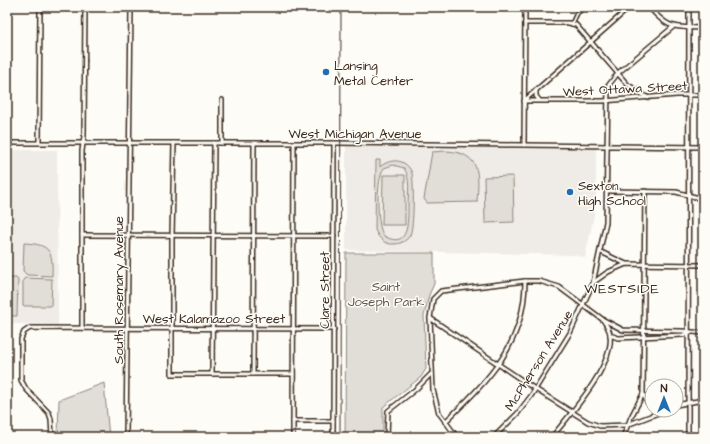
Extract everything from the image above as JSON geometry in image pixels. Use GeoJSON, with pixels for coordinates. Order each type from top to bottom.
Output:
{"type":"FeatureCollection","features":[{"type":"Feature","properties":{"kind":"street"},"geometry":{"type":"LineString","coordinates":[[39,142],[40,7]]}},
{"type":"Feature","properties":{"kind":"street"},"geometry":{"type":"LineString","coordinates":[[82,327],[82,142],[86,7]]}},
{"type":"Feature","properties":{"kind":"street","name":"South Rosemary Avenue"},"geometry":{"type":"LineString","coordinates":[[126,437],[131,7]]}},
{"type":"Feature","properties":{"kind":"street"},"geometry":{"type":"LineString","coordinates":[[524,145],[525,7]]}},
{"type":"Feature","properties":{"kind":"street"},"geometry":{"type":"LineString","coordinates":[[572,24],[577,13],[584,7]]}},
{"type":"Feature","properties":{"kind":"street"},"geometry":{"type":"LineString","coordinates":[[524,100],[630,7]]}},
{"type":"Feature","properties":{"kind":"street"},"geometry":{"type":"LineString","coordinates":[[649,7],[661,21],[673,27],[703,28]]}},
{"type":"Feature","properties":{"kind":"street"},"geometry":{"type":"LineString","coordinates":[[688,437],[689,7]]}},
{"type":"Feature","properties":{"kind":"street"},"geometry":{"type":"LineString","coordinates":[[525,23],[572,24],[633,88],[648,98]]}},
{"type":"Feature","properties":{"kind":"street","name":"McPherson Avenue"},"geometry":{"type":"LineString","coordinates":[[494,437],[518,413],[535,389],[570,333],[593,283],[601,252],[606,222],[608,86],[618,73],[673,27]]}},
{"type":"Feature","properties":{"kind":"street"},"geometry":{"type":"LineString","coordinates":[[536,90],[536,96],[540,101]]}},
{"type":"Feature","properties":{"kind":"street","name":"West Ottawa Street"},"geometry":{"type":"LineString","coordinates":[[524,100],[607,101],[703,95]]}},
{"type":"Feature","properties":{"kind":"street"},"geometry":{"type":"LineString","coordinates":[[222,100],[222,143]]}},
{"type":"Feature","properties":{"kind":"street","name":"West Michigan Avenue"},"geometry":{"type":"LineString","coordinates":[[7,143],[334,143],[703,147]]}},
{"type":"Feature","properties":{"kind":"street"},"geometry":{"type":"LineString","coordinates":[[174,143],[172,374],[293,374]]}},
{"type":"Feature","properties":{"kind":"street"},"geometry":{"type":"LineString","coordinates":[[212,374],[214,143]]}},
{"type":"Feature","properties":{"kind":"street"},"geometry":{"type":"LineString","coordinates":[[253,374],[254,143]]}},
{"type":"Feature","properties":{"kind":"street"},"geometry":{"type":"LineString","coordinates":[[293,437],[294,143]]}},
{"type":"Feature","properties":{"kind":"street","name":"Clare Street"},"geometry":{"type":"LineString","coordinates":[[333,437],[334,143]]}},
{"type":"Feature","properties":{"kind":"street"},"geometry":{"type":"LineString","coordinates":[[607,191],[676,192],[703,199]]}},
{"type":"Feature","properties":{"kind":"street"},"geometry":{"type":"LineString","coordinates":[[623,437],[627,425],[643,394],[645,191]]}},
{"type":"Feature","properties":{"kind":"street"},"geometry":{"type":"LineString","coordinates":[[82,235],[334,236]]}},
{"type":"Feature","properties":{"kind":"street"},"geometry":{"type":"LineString","coordinates":[[601,252],[626,264],[703,265]]}},
{"type":"Feature","properties":{"kind":"street"},"geometry":{"type":"LineString","coordinates":[[593,283],[608,272],[626,264]]}},
{"type":"Feature","properties":{"kind":"street"},"geometry":{"type":"LineString","coordinates":[[457,437],[444,422],[436,406],[431,374],[430,318],[433,299],[440,291],[525,281],[539,281],[554,285],[602,319],[624,330],[644,334]]}},
{"type":"Feature","properties":{"kind":"street"},"geometry":{"type":"LineString","coordinates":[[444,422],[487,380],[499,365],[520,322],[525,294],[525,281]]}},
{"type":"Feature","properties":{"kind":"street"},"geometry":{"type":"LineString","coordinates":[[430,318],[535,389],[588,422],[600,426],[627,425],[644,418]]}},
{"type":"Feature","properties":{"kind":"street"},"geometry":{"type":"LineString","coordinates":[[552,437],[588,391],[600,370],[609,347],[610,334],[602,319]]}},
{"type":"Feature","properties":{"kind":"street","name":"West Kalamazoo Street"},"geometry":{"type":"LineString","coordinates":[[52,437],[51,419],[49,413],[26,389],[21,380],[21,343],[24,332],[34,327],[334,329]]}},
{"type":"Feature","properties":{"kind":"street"},"geometry":{"type":"LineString","coordinates":[[610,334],[618,338],[682,331],[689,333],[703,333]]}},
{"type":"Feature","properties":{"kind":"street"},"geometry":{"type":"LineString","coordinates":[[387,437],[388,411],[416,389],[431,374]]}},
{"type":"Feature","properties":{"kind":"street"},"geometry":{"type":"LineString","coordinates":[[684,403],[703,400]]}},
{"type":"Feature","properties":{"kind":"street"},"geometry":{"type":"LineString","coordinates":[[293,421],[333,421]]}},
{"type":"Feature","properties":{"kind":"shaded area"},"geometry":{"type":"Polygon","coordinates":[[[346,145],[596,148],[596,206],[585,258],[576,255],[346,250],[346,145]]]}},
{"type":"Feature","properties":{"kind":"shaded area"},"geometry":{"type":"Polygon","coordinates":[[[7,150],[57,150],[58,325],[7,324],[7,150]]]}},
{"type":"Feature","properties":{"kind":"green space"},"geometry":{"type":"Polygon","coordinates":[[[446,151],[466,156],[472,160],[475,166],[478,182],[477,202],[427,203],[424,199],[432,152],[446,151]]]}},
{"type":"Feature","properties":{"kind":"green space"},"geometry":{"type":"Polygon","coordinates":[[[376,160],[380,160],[380,167],[388,162],[402,162],[409,168],[413,178],[413,215],[410,235],[403,242],[390,244],[382,240],[375,230],[376,160]],[[393,165],[384,168],[381,173],[378,192],[378,213],[381,231],[384,236],[392,239],[403,237],[407,226],[409,186],[408,177],[404,168],[393,165]]]}},
{"type":"Feature","properties":{"kind":"green space"},"geometry":{"type":"Polygon","coordinates":[[[383,175],[405,175],[405,225],[382,225],[383,175]]]}},
{"type":"Feature","properties":{"kind":"green space"},"geometry":{"type":"Polygon","coordinates":[[[513,176],[514,222],[485,223],[484,177],[513,176]]]}},
{"type":"Feature","properties":{"kind":"green space"},"geometry":{"type":"Polygon","coordinates":[[[24,243],[40,245],[48,251],[51,255],[52,261],[52,276],[27,275],[23,271],[24,243]]]}},
{"type":"Feature","properties":{"kind":"green space","name":"Saint Joseph Park"},"geometry":{"type":"Polygon","coordinates":[[[346,253],[434,253],[434,284],[429,295],[424,316],[426,369],[421,377],[383,407],[383,437],[345,437],[346,253]]]}},
{"type":"Feature","properties":{"kind":"green space"},"geometry":{"type":"Polygon","coordinates":[[[7,278],[16,278],[18,280],[17,316],[7,316],[7,278]]]}},
{"type":"Feature","properties":{"kind":"green space"},"geometry":{"type":"Polygon","coordinates":[[[25,278],[52,279],[51,306],[23,306],[23,280],[25,278]]]}},
{"type":"Feature","properties":{"kind":"green space"},"geometry":{"type":"Polygon","coordinates":[[[104,383],[109,437],[58,437],[59,400],[104,383]]]}},
{"type":"Feature","properties":{"kind":"railway"},"geometry":{"type":"LineString","coordinates":[[340,437],[341,7]]}},
{"type":"Feature","properties":{"kind":"place","name":"Lansing Metal Center"},"geometry":{"type":"Point","coordinates":[326,72]}},
{"type":"Feature","properties":{"kind":"place","name":"Sexton High School"},"geometry":{"type":"Point","coordinates":[570,192]}},
{"type":"Feature","properties":{"kind":"district","name":"WESTSIDE"},"geometry":{"type":"Point","coordinates":[622,288]}}]}
